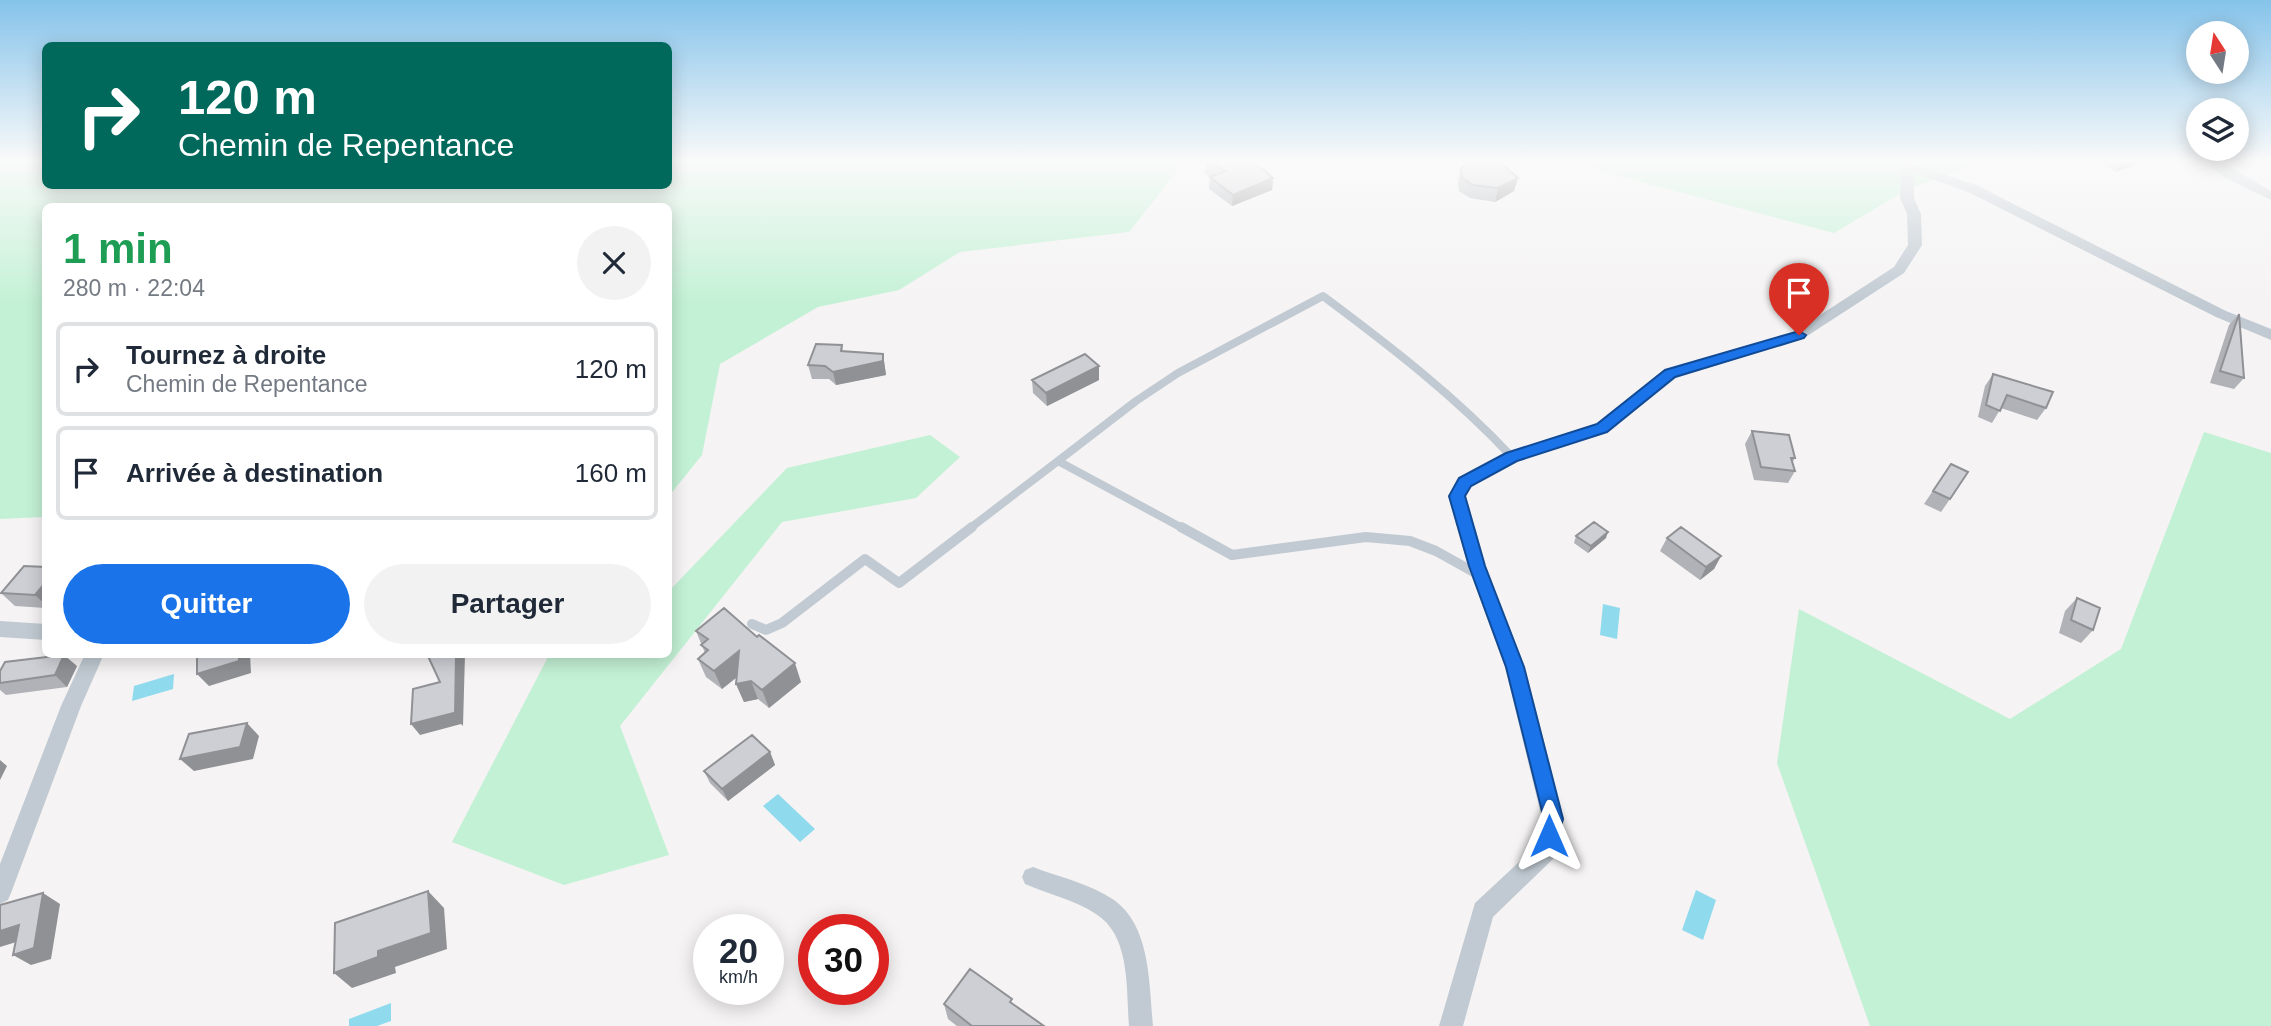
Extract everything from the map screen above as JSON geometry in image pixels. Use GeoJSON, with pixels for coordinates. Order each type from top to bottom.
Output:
{"type":"FeatureCollection","features":[{"type":"Feature","properties":{"kind":"street"},"geometry":{"type":"LineString","coordinates":[[1451,1026],[1483,911],[1545,852],[1553,819],[1515,667],[1480,576],[1457,496],[1465,482],[1512,457],[1602,428],[1670,374],[1799,335],[1899,270],[1915,245],[1914,215],[1911,208]]}},
{"type":"Feature","properties":{"kind":"street"},"geometry":{"type":"LineString","coordinates":[[2011,208],[2221,314],[2271,335]]}},
{"type":"Feature","properties":{"kind":"street"},"geometry":{"type":"LineString","coordinates":[[0,629],[42,632]]}},
{"type":"Feature","properties":{"kind":"street"},"geometry":{"type":"LineString","coordinates":[[0,893],[71,706],[93,658]]}},
{"type":"Feature","properties":{"kind":"street"},"geometry":{"type":"LineString","coordinates":[[1033,877],[1107,908],[1126,930],[1134,967],[1141,1026]]}},
{"type":"Feature","properties":{"kind":"lane"},"geometry":{"type":"LineString","coordinates":[[752,624],[766,630],[782,623],[865,559],[899,583],[1136,401],[1178,373],[1323,296],[1396,350],[1476,419],[1512,457]]}},
{"type":"Feature","properties":{"kind":"lane"},"geometry":{"type":"LineString","coordinates":[[1058,461],[1232,555],[1259,555],[1350,539],[1383,537],[1412,542],[1480,576]]}},
{"type":"Feature","properties":{"kind":"green space"},"geometry":{"type":"Polygon","coordinates":[[[0,208],[42,208],[42,517],[0,519],[0,208]]]}},
{"type":"Feature","properties":{"kind":"green space"},"geometry":{"type":"Polygon","coordinates":[[[672,208],[1148,208],[1129,232],[960,252],[899,290],[818,307],[720,364],[702,455],[672,492],[672,208]]]}},
{"type":"Feature","properties":{"kind":"green space"},"geometry":{"type":"Polygon","coordinates":[[[1739,208],[1876,208],[1834,233],[1739,208]]]}},
{"type":"Feature","properties":{"kind":"green space"},"geometry":{"type":"Polygon","coordinates":[[[2204,432],[2271,453],[2271,1026],[1870,1026],[1777,763],[1799,609],[2010,719],[2121,649],[2204,432]]]}},
{"type":"Feature","properties":{"kind":"green space"},"geometry":{"type":"Polygon","coordinates":[[[930,435],[960,457],[916,498],[782,522],[620,726],[669,855],[564,885],[452,842],[547,658],[672,658],[672,588],[787,468],[930,435]]]}},
{"type":"Feature","properties":{"kind":"water"},"geometry":{"type":"Polygon","coordinates":[[[1603,604],[1620,608],[1617,639],[1600,635],[1603,604]]]}},
{"type":"Feature","properties":{"kind":"water"},"geometry":{"type":"Polygon","coordinates":[[[174,674],[173,689],[132,701],[134,686],[174,674]]]}},
{"type":"Feature","properties":{"kind":"water"},"geometry":{"type":"Polygon","coordinates":[[[778,794],[815,829],[800,842],[763,806],[778,794]]]}},
{"type":"Feature","properties":{"kind":"water"},"geometry":{"type":"Polygon","coordinates":[[[1696,890],[1716,900],[1703,940],[1682,930],[1696,890]]]}},
{"type":"Feature","properties":{"kind":"water"},"geometry":{"type":"Polygon","coordinates":[[[391,1003],[391,1021],[377,1026],[349,1026],[349,1019],[391,1003]]]}},
{"type":"Feature","properties":{"kind":"building"},"geometry":{"type":"Polygon","coordinates":[[[2239,314],[2244,378],[2220,371],[2239,314]]]}},
{"type":"Feature","properties":{"kind":"building"},"geometry":{"type":"Polygon","coordinates":[[[816,344],[842,345],[841,351],[883,354],[883,361],[833,372],[825,366],[808,365],[816,344]]]}},
{"type":"Feature","properties":{"kind":"building"},"geometry":{"type":"Polygon","coordinates":[[[1085,354],[1099,366],[1046,393],[1032,380],[1085,354]]]}},
{"type":"Feature","properties":{"kind":"building"},"geometry":{"type":"Polygon","coordinates":[[[1993,374],[2053,392],[2046,408],[2007,395],[2000,411],[1986,405],[1993,374]]]}},
{"type":"Feature","properties":{"kind":"building"},"geometry":{"type":"Polygon","coordinates":[[[1752,431],[1789,435],[1795,458],[1791,458],[1795,471],[1761,467],[1752,431]]]}},
{"type":"Feature","properties":{"kind":"building"},"geometry":{"type":"Polygon","coordinates":[[[1951,464],[1968,472],[1950,499],[1933,491],[1951,464]]]}},
{"type":"Feature","properties":{"kind":"building"},"geometry":{"type":"Polygon","coordinates":[[[1594,522],[1608,532],[1591,546],[1576,536],[1594,522]]]}},
{"type":"Feature","properties":{"kind":"building"},"geometry":{"type":"Polygon","coordinates":[[[1681,527],[1721,556],[1706,567],[1667,538],[1681,527]]]}},
{"type":"Feature","properties":{"kind":"building"},"geometry":{"type":"Polygon","coordinates":[[[24,566],[42,567],[42,587],[35,595],[1,593],[24,566]]]}},
{"type":"Feature","properties":{"kind":"building"},"geometry":{"type":"Polygon","coordinates":[[[2077,598],[2100,608],[2093,630],[2071,620],[2077,598]]]}},
{"type":"Feature","properties":{"kind":"building"},"geometry":{"type":"Polygon","coordinates":[[[724,608],[757,637],[759,635],[795,663],[762,690],[751,681],[736,684],[739,651],[714,671],[698,659],[708,650],[701,645],[708,639],[696,631],[724,608]]]}},
{"type":"Feature","properties":{"kind":"building"},"geometry":{"type":"Polygon","coordinates":[[[63,658],[55,675],[0,683],[0,671],[5,662],[63,658]]]}},
{"type":"Feature","properties":{"kind":"building"},"geometry":{"type":"Polygon","coordinates":[[[197,658],[239,658],[239,661],[197,674],[197,658]]]}},
{"type":"Feature","properties":{"kind":"building"},"geometry":{"type":"Polygon","coordinates":[[[429,658],[456,658],[455,715],[454,713],[411,724],[413,689],[440,682],[429,658]]]}},
{"type":"Feature","properties":{"kind":"building"},"geometry":{"type":"Polygon","coordinates":[[[247,723],[240,747],[180,759],[189,734],[247,723]]]}},
{"type":"Feature","properties":{"kind":"building"},"geometry":{"type":"Polygon","coordinates":[[[752,735],[770,752],[722,789],[704,771],[752,735]]]}},
{"type":"Feature","properties":{"kind":"building"},"geometry":{"type":"Polygon","coordinates":[[[428,891],[431,933],[378,951],[378,957],[334,973],[335,923],[428,891]]]}},
{"type":"Feature","properties":{"kind":"building"},"geometry":{"type":"Polygon","coordinates":[[[43,893],[34,948],[13,955],[19,925],[0,931],[0,905],[43,893]]]}},
{"type":"Feature","properties":{"kind":"building"},"geometry":{"type":"Polygon","coordinates":[[[970,969],[1044,1026],[972,1026],[944,1004],[970,969]]]}},
{"type":"Feature","properties":{"kind":"route"},"geometry":{"type":"LineString","coordinates":[[1549,836],[1553,819],[1515,667],[1477,566],[1457,496],[1465,482],[1512,457],[1602,428],[1670,374],[1799,335]]}}]}
